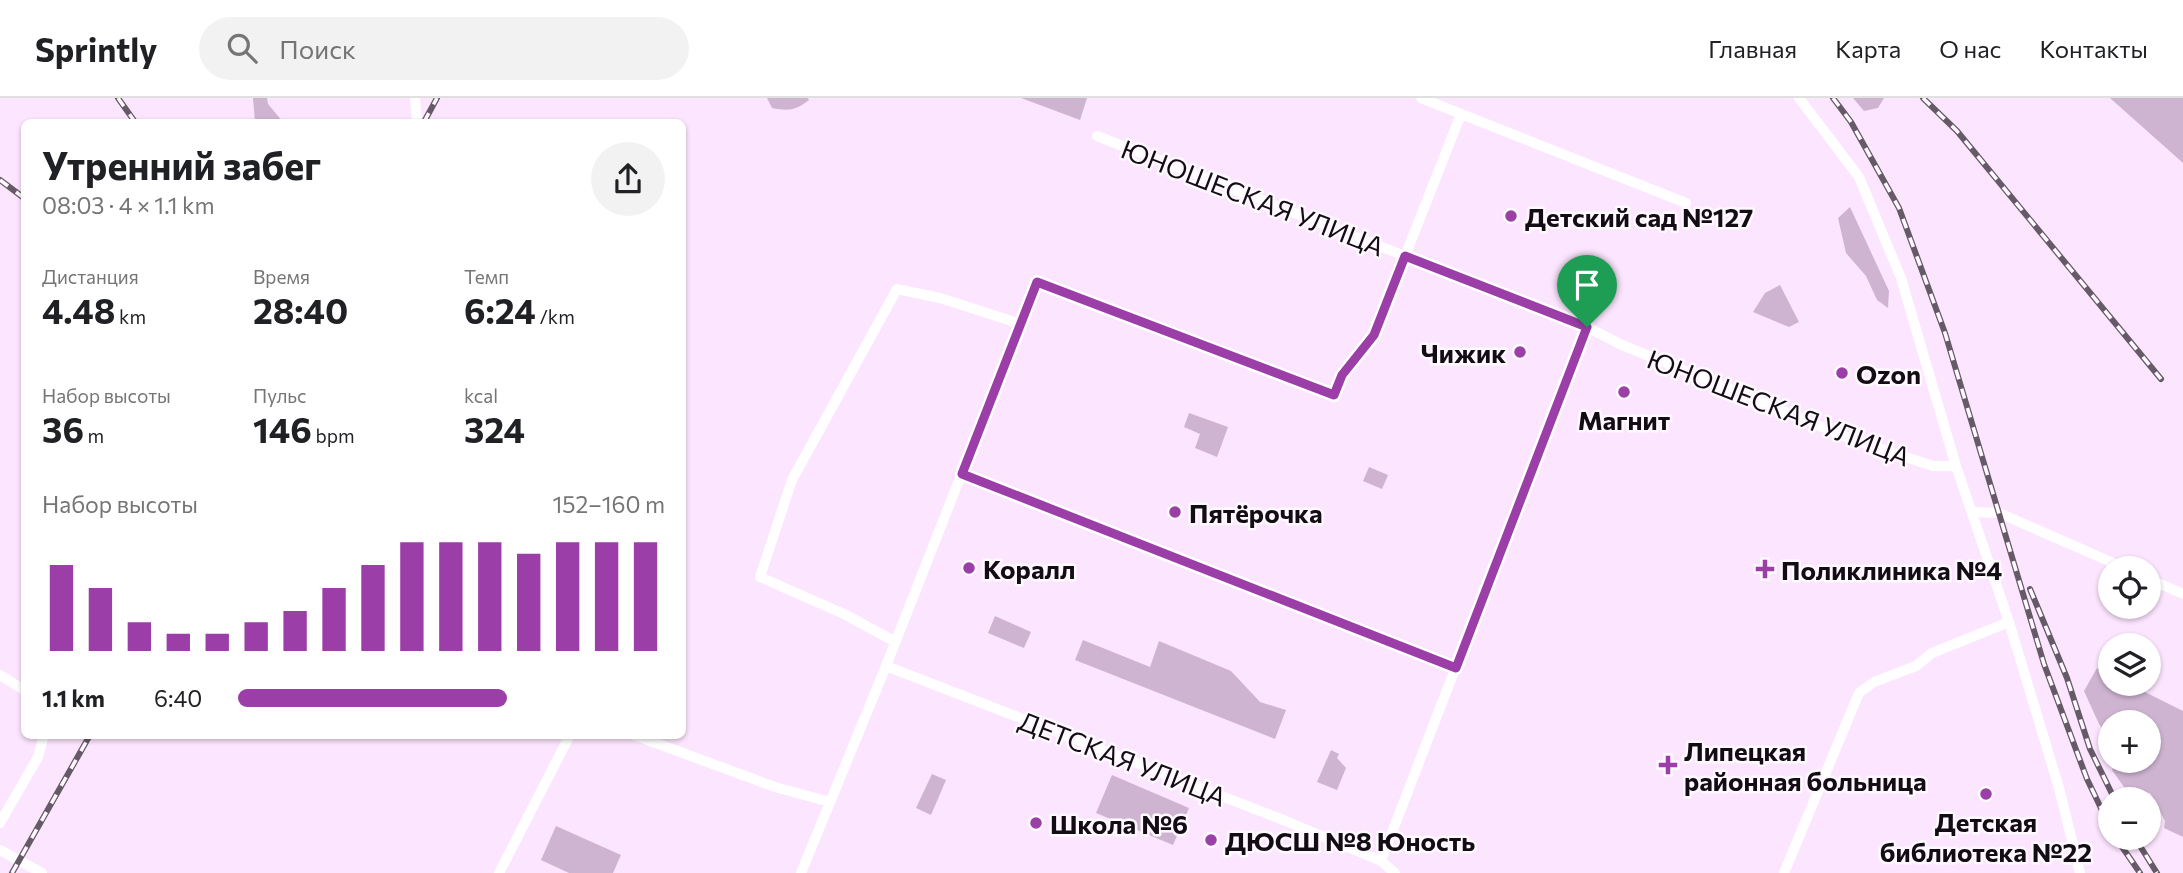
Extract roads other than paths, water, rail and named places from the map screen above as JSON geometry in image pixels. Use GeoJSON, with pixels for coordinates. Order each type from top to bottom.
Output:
{"type":"FeatureCollection","features":[{"type":"Feature","properties":{"kind":"street"},"geometry":{"type":"LineString","coordinates":[[415,98],[417,119]]}},
{"type":"Feature","properties":{"kind":"street"},"geometry":{"type":"LineString","coordinates":[[1421,98],[1686,203]]}},
{"type":"Feature","properties":{"kind":"street","name":"ЮНОШЕСКАЯ УЛИЦА"},"geometry":{"type":"LineString","coordinates":[[1799,98],[1859,177],[1901,278],[1956,466],[2009,622],[2059,788],[2080,873]]}},
{"type":"Feature","properties":{"kind":"street"},"geometry":{"type":"LineString","coordinates":[[800,873],[886,666],[1037,282],[1334,395],[1342,375],[1374,335],[1461,114]]}},
{"type":"Feature","properties":{"kind":"street","name":"ЮНОШЕСКАЯ УЛИЦА"},"geometry":{"type":"LineString","coordinates":[[1097,136],[1587,327],[1622,345],[1854,440],[1933,466],[1956,466]]}},
{"type":"Feature","properties":{"kind":"street"},"geometry":{"type":"LineString","coordinates":[[894,641],[844,614],[760,577],[792,480],[897,289],[940,298],[1021,324]]}},
{"type":"Feature","properties":{"kind":"street"},"geometry":{"type":"LineString","coordinates":[[1381,861],[1587,327]]}},
{"type":"Feature","properties":{"kind":"street"},"geometry":{"type":"LineString","coordinates":[[962,474],[1456,668]]}},
{"type":"Feature","properties":{"kind":"street"},"geometry":{"type":"LineString","coordinates":[[1973,512],[1999,513],[2098,556]]}},
{"type":"Feature","properties":{"kind":"street"},"geometry":{"type":"LineString","coordinates":[[2161,584],[2183,594]]}},
{"type":"Feature","properties":{"kind":"street"},"geometry":{"type":"LineString","coordinates":[[1784,873],[1859,693],[1874,682],[1916,666],[1932,653],[2009,622]]}},
{"type":"Feature","properties":{"kind":"street","name":"ДЕТСКАЯ УЛИЦА"},"geometry":{"type":"LineString","coordinates":[[886,666],[1286,821],[1381,861],[1395,873]]}},
{"type":"Feature","properties":{"kind":"street"},"geometry":{"type":"LineString","coordinates":[[0,674],[21,688]]}},
{"type":"Feature","properties":{"kind":"street"},"geometry":{"type":"LineString","coordinates":[[0,823],[38,757],[43,739]]}},
{"type":"Feature","properties":{"kind":"street"},"geometry":{"type":"LineString","coordinates":[[499,873],[568,739]]}},
{"type":"Feature","properties":{"kind":"street"},"geometry":{"type":"LineString","coordinates":[[645,739],[775,787],[830,802]]}},
{"type":"Feature","properties":{"kind":"street"},"geometry":{"type":"LineString","coordinates":[[0,850],[42,873]]}},
{"type":"Feature","properties":{"kind":"railway"},"geometry":{"type":"LineString","coordinates":[[118,98],[133,119]]}},
{"type":"Feature","properties":{"kind":"railway"},"geometry":{"type":"LineString","coordinates":[[426,119],[437,98]]}},
{"type":"Feature","properties":{"kind":"railway"},"geometry":{"type":"LineString","coordinates":[[1833,98],[1851,122],[1899,208],[1945,333],[2044,664],[2098,802]]}},
{"type":"Feature","properties":{"kind":"railway"},"geometry":{"type":"LineString","coordinates":[[1923,98],[1957,131],[2161,379]]}},
{"type":"Feature","properties":{"kind":"railway"},"geometry":{"type":"LineString","coordinates":[[0,180],[21,196]]}},
{"type":"Feature","properties":{"kind":"railway"},"geometry":{"type":"LineString","coordinates":[[2030,589],[2067,678],[2090,749],[2109,787]]}},
{"type":"Feature","properties":{"kind":"railway"},"geometry":{"type":"LineString","coordinates":[[12,873],[88,739]]}},
{"type":"Feature","properties":{"kind":"railway"},"geometry":{"type":"LineString","coordinates":[[2124,850],[2140,873]]}},
{"type":"Feature","properties":{"kind":"railway"},"geometry":{"type":"LineString","coordinates":[[2143,850],[2157,873]]}},
{"type":"Feature","properties":{"kind":"place","name":"Детский сад №127"},"geometry":{"type":"Point","coordinates":[1511,216]}},
{"type":"Feature","properties":{"kind":"place","name":"Чижик"},"geometry":{"type":"Point","coordinates":[1520,352]}},
{"type":"Feature","properties":{"kind":"place","name":"Ozon"},"geometry":{"type":"Point","coordinates":[1842,373]}},
{"type":"Feature","properties":{"kind":"place","name":"Магнит"},"geometry":{"type":"Point","coordinates":[1624,392]}},
{"type":"Feature","properties":{"kind":"place","name":"Пятёрочка"},"geometry":{"type":"Point","coordinates":[1175,512]}},
{"type":"Feature","properties":{"kind":"place","name":"Коралл"},"geometry":{"type":"Point","coordinates":[969,568]}},
{"type":"Feature","properties":{"kind":"place","name":"Поликлиника №4"},"geometry":{"type":"Point","coordinates":[1765,569]}},
{"type":"Feature","properties":{"kind":"place","name":"Липецкая районная больница"},"geometry":{"type":"Point","coordinates":[1668,765]}},
{"type":"Feature","properties":{"kind":"place","name":"Детская библиотека №22"},"geometry":{"type":"Point","coordinates":[1986,794]}},
{"type":"Feature","properties":{"kind":"place","name":"Школа №6"},"geometry":{"type":"Point","coordinates":[1036,823]}},
{"type":"Feature","properties":{"kind":"place","name":"ДЮСШ №8 Юность"},"geometry":{"type":"Point","coordinates":[1211,840]}}]}
